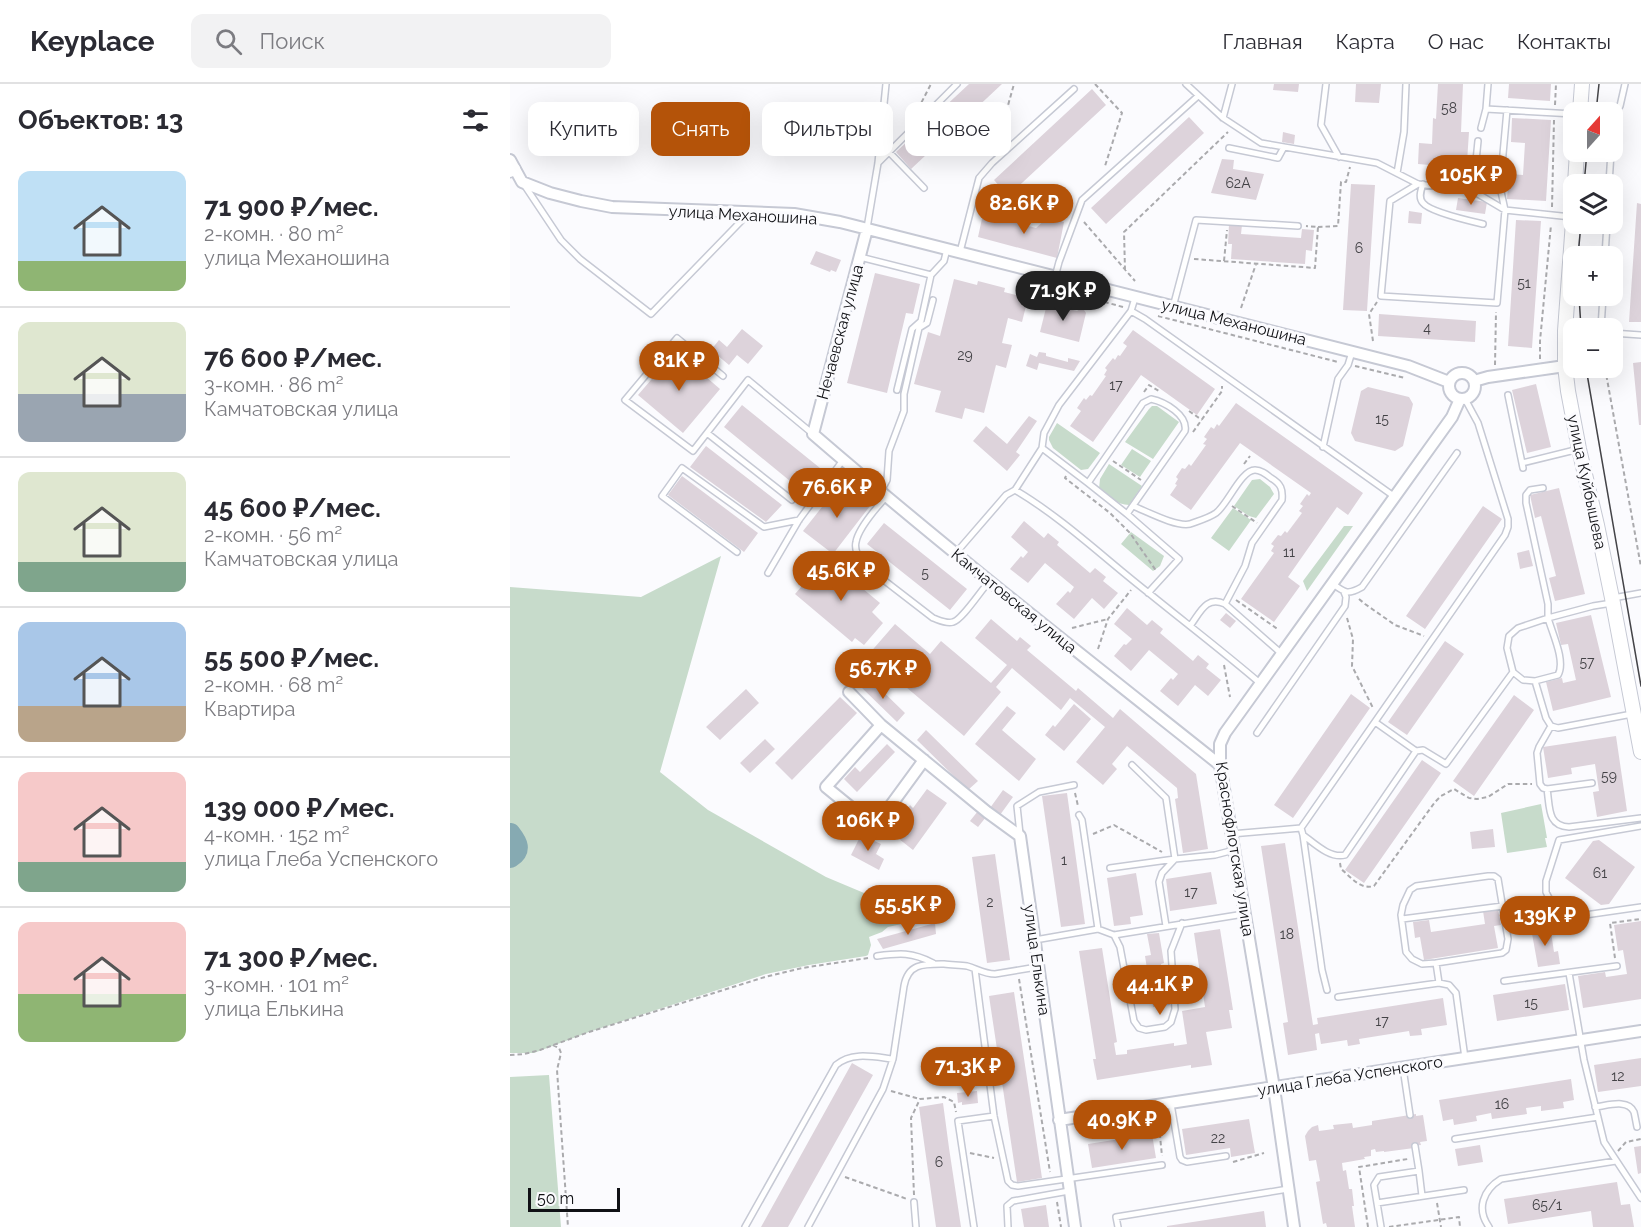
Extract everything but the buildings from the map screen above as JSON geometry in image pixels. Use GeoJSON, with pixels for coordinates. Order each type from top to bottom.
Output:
{"type":"FeatureCollection","features":[{"type":"Feature","properties":{"kind":"main road"},"geometry":{"type":"LineString","coordinates":[[1581,102],[1582,84]]}},
{"type":"Feature","properties":{"kind":"main road","name":"улица Куйбышева"},"geometry":{"type":"LineString","coordinates":[[1569,318],[1572,234]]}},
{"type":"Feature","properties":{"kind":"main road","name":"улица Куйбышева"},"geometry":{"type":"LineString","coordinates":[[1566,378],[1579,449],[1613,600],[1641,752]]}},
{"type":"Feature","properties":{"kind":"street"},"geometry":{"type":"LineString","coordinates":[[511,167],[522,182]]}},
{"type":"Feature","properties":{"kind":"street","name":"улица Механошина"},"geometry":{"type":"LineString","coordinates":[[522,182],[550,193],[612,207],[794,214],[840,222],[1352,351],[1408,366],[1449,382],[1455,375],[1464,373],[1472,377],[1474,381],[1563,366]]}},
{"type":"Feature","properties":{"kind":"street","name":"Нечаевская улица"},"geometry":{"type":"LineString","coordinates":[[813,434],[867,229]]}},
{"type":"Feature","properties":{"kind":"street"},"geometry":{"type":"LineString","coordinates":[[1449,382],[1452,395],[1462,399],[1473,394],[1474,381]]}},
{"type":"Feature","properties":{"kind":"street","name":"Краснофлотская улица"},"geometry":{"type":"LineString","coordinates":[[1294,1227],[1274,1088],[1220,765],[1220,744],[1225,733],[1452,417],[1462,399]]}},
{"type":"Feature","properties":{"kind":"street","name":"Камчатовская улица"},"geometry":{"type":"LineString","coordinates":[[813,434],[988,582],[1220,765]]}},
{"type":"Feature","properties":{"kind":"street"},"geometry":{"type":"LineString","coordinates":[[849,692],[881,725],[987,813],[1020,836]]}},
{"type":"Feature","properties":{"kind":"street"},"geometry":{"type":"LineString","coordinates":[[881,725],[826,788],[875,827],[924,760]]}},
{"type":"Feature","properties":{"kind":"street","name":"улица Елькина"},"geometry":{"type":"LineString","coordinates":[[1020,836],[1075,1227]]}},
{"type":"Feature","properties":{"kind":"street","name":"улица Глеба Успенского"},"geometry":{"type":"LineString","coordinates":[[1059,1120],[1641,1031]]}},
{"type":"Feature","properties":{"kind":"lane"},"geometry":{"type":"LineString","coordinates":[[867,229],[878,163],[886,84]]}},
{"type":"Feature","properties":{"kind":"lane"},"geometry":{"type":"LineString","coordinates":[[893,148],[957,84]]}},
{"type":"Feature","properties":{"kind":"lane"},"geometry":{"type":"LineString","coordinates":[[1186,84],[1223,118],[1261,143],[1377,163],[1420,184],[1473,190],[1505,210],[1563,216]]}},
{"type":"Feature","properties":{"kind":"lane"},"geometry":{"type":"LineString","coordinates":[[1223,118],[1232,84]]}},
{"type":"Feature","properties":{"kind":"lane"},"geometry":{"type":"LineString","coordinates":[[1326,84],[1322,125],[1339,157]]}},
{"type":"Feature","properties":{"kind":"lane"},"geometry":{"type":"LineString","coordinates":[[1397,173],[1404,132],[1406,84]]}},
{"type":"Feature","properties":{"kind":"lane"},"geometry":{"type":"LineString","coordinates":[[1481,128],[1486,109],[1488,84]]}},
{"type":"Feature","properties":{"kind":"lane"},"geometry":{"type":"LineString","coordinates":[[1621,102],[1625,84]]}},
{"type":"Feature","properties":{"kind":"lane"},"geometry":{"type":"LineString","coordinates":[[960,252],[979,178],[992,163],[1074,89]]}},
{"type":"Feature","properties":{"kind":"lane"},"geometry":{"type":"LineString","coordinates":[[1055,277],[1082,200],[1198,96]]}},
{"type":"Feature","properties":{"kind":"lane"},"geometry":{"type":"LineString","coordinates":[[1486,109],[1563,113]]}},
{"type":"Feature","properties":{"kind":"lane"},"geometry":{"type":"LineString","coordinates":[[1420,184],[1389,201],[1381,296],[1497,303],[1505,210],[1500,187],[1507,110]]}},
{"type":"Feature","properties":{"kind":"lane"},"geometry":{"type":"LineString","coordinates":[[1473,190],[1478,141]]}},
{"type":"Feature","properties":{"kind":"lane"},"geometry":{"type":"LineString","coordinates":[[1229,148],[1278,158],[1284,147]]}},
{"type":"Feature","properties":{"kind":"lane"},"geometry":{"type":"LineString","coordinates":[[878,163],[885,156]]}},
{"type":"Feature","properties":{"kind":"lane"},"geometry":{"type":"LineString","coordinates":[[893,156],[924,188]]}},
{"type":"Feature","properties":{"kind":"lane"},"geometry":{"type":"LineString","coordinates":[[522,182],[561,240],[579,259],[651,314],[749,213]]}},
{"type":"Feature","properties":{"kind":"lane"},"geometry":{"type":"LineString","coordinates":[[1420,184],[1422,203],[1431,209],[1483,224]]}},
{"type":"Feature","properties":{"kind":"lane"},"geometry":{"type":"LineString","coordinates":[[1173,307],[1196,220],[1298,226]]}},
{"type":"Feature","properties":{"kind":"lane"},"geometry":{"type":"LineString","coordinates":[[897,390],[912,329],[921,321],[931,275],[944,261],[947,249]]}},
{"type":"Feature","properties":{"kind":"lane"},"geometry":{"type":"LineString","coordinates":[[860,257],[931,275]]}},
{"type":"Feature","properties":{"kind":"lane"},"geometry":{"type":"LineString","coordinates":[[955,554],[1006,495],[1015,490],[1042,448],[1044,433],[1059,405],[1132,310],[1135,298]]}},
{"type":"Feature","properties":{"kind":"lane"},"geometry":{"type":"LineString","coordinates":[[933,300],[927,323],[919,328],[904,394],[904,411],[889,451],[887,480],[883,495],[858,534],[855,543],[857,555],[863,564],[933,618],[942,621],[953,622],[960,617],[988,582]]}},
{"type":"Feature","properties":{"kind":"lane"},"geometry":{"type":"LineString","coordinates":[[1132,310],[1395,497]]}},
{"type":"Feature","properties":{"kind":"lane"},"geometry":{"type":"LineString","coordinates":[[1623,334],[1641,335]]}},
{"type":"Feature","properties":{"kind":"lane"},"geometry":{"type":"LineString","coordinates":[[723,376],[677,338],[625,400],[693,451],[748,380],[813,434]]}},
{"type":"Feature","properties":{"kind":"lane"},"geometry":{"type":"LineString","coordinates":[[1323,447],[1338,379],[1348,365],[1352,351]]}},
{"type":"Feature","properties":{"kind":"lane"},"geometry":{"type":"LineString","coordinates":[[1508,395],[1523,465],[1579,449]]}},
{"type":"Feature","properties":{"kind":"lane"},"geometry":{"type":"LineString","coordinates":[[1088,483],[1143,403],[1151,399],[1160,401],[1183,418],[1186,424],[1185,431],[1127,514]]}},
{"type":"Feature","properties":{"kind":"lane"},"geometry":{"type":"LineString","coordinates":[[1301,828],[1505,535],[1508,519],[1478,423],[1462,399]]}},
{"type":"Feature","properties":{"kind":"lane"},"geometry":{"type":"LineString","coordinates":[[707,433],[792,500]]}},
{"type":"Feature","properties":{"kind":"lane"},"geometry":{"type":"LineString","coordinates":[[1042,448],[1127,514],[1179,559],[1148,593]]}},
{"type":"Feature","properties":{"kind":"lane"},"geometry":{"type":"LineString","coordinates":[[1344,592],[1354,592],[1362,587],[1457,453]]}},
{"type":"Feature","properties":{"kind":"lane"},"geometry":{"type":"LineString","coordinates":[[768,573],[799,520],[843,460]]}},
{"type":"Feature","properties":{"kind":"lane"},"geometry":{"type":"LineString","coordinates":[[736,552],[662,496],[682,468],[764,527],[799,520]]}},
{"type":"Feature","properties":{"kind":"lane"},"geometry":{"type":"LineString","coordinates":[[1133,506],[1180,525],[1188,524],[1216,512],[1226,502],[1245,474],[1253,469],[1262,471],[1279,483],[1283,492],[1282,500],[1252,543],[1245,566],[1225,604]]}},
{"type":"Feature","properties":{"kind":"lane"},"geometry":{"type":"LineString","coordinates":[[1543,488],[1530,490],[1526,495],[1526,503],[1548,604],[1548,618],[1561,661],[1561,669],[1557,675],[1535,681],[1523,680],[1513,672],[1507,648],[1509,636],[1518,628],[1548,618],[1641,593]]}},
{"type":"Feature","properties":{"kind":"lane"},"geometry":{"type":"LineString","coordinates":[[1015,490],[1041,506],[1261,684]]}},
{"type":"Feature","properties":{"kind":"lane"},"geometry":{"type":"LineString","coordinates":[[1257,733],[1343,609],[1346,597],[1344,592],[1333,584]]}},
{"type":"Feature","properties":{"kind":"lane"},"geometry":{"type":"LineString","coordinates":[[1190,626],[1207,604],[1218,601],[1225,604],[1282,654]]}},
{"type":"Feature","properties":{"kind":"lane"},"geometry":{"type":"LineString","coordinates":[[1376,721],[1416,751],[1423,750],[1443,763],[1449,763],[1513,672]]}},
{"type":"Feature","properties":{"kind":"lane"},"geometry":{"type":"LineString","coordinates":[[1535,681],[1546,718],[1551,726],[1558,728],[1637,721]]}},
{"type":"Feature","properties":{"kind":"lane"},"geometry":{"type":"LineString","coordinates":[[1551,726],[1537,753],[1540,784],[1547,789],[1592,783]]}},
{"type":"Feature","properties":{"kind":"lane"},"geometry":{"type":"LineString","coordinates":[[1303,835],[1333,855],[1339,857],[1345,855],[1416,751]]}},
{"type":"Feature","properties":{"kind":"lane"},"geometry":{"type":"LineString","coordinates":[[1132,765],[1166,798],[1175,859],[1160,877],[1159,882],[1166,926]]}},
{"type":"Feature","properties":{"kind":"lane"},"geometry":{"type":"LineString","coordinates":[[1020,836],[1017,806],[1039,792],[1074,788]]}},
{"type":"Feature","properties":{"kind":"lane"},"geometry":{"type":"LineString","coordinates":[[1547,789],[1551,818],[1562,827],[1641,818]]}},
{"type":"Feature","properties":{"kind":"lane"},"geometry":{"type":"LineString","coordinates":[[1079,815],[1082,820],[1098,929]]}},
{"type":"Feature","properties":{"kind":"lane"},"geometry":{"type":"LineString","coordinates":[[1641,826],[1559,840],[1546,881],[1546,892],[1549,898],[1567,914],[1578,916],[1641,907]]}},
{"type":"Feature","properties":{"kind":"lane"},"geometry":{"type":"LineString","coordinates":[[1231,834],[1301,828]]}},
{"type":"Feature","properties":{"kind":"lane"},"geometry":{"type":"LineString","coordinates":[[1301,828],[1327,990]]}},
{"type":"Feature","properties":{"kind":"lane"},"geometry":{"type":"LineString","coordinates":[[1110,868],[1215,855],[1234,850]]}},
{"type":"Feature","properties":{"kind":"lane"},"geometry":{"type":"LineString","coordinates":[[1494,876],[1498,879],[1503,906],[1508,939],[1506,950],[1502,953],[1422,964],[1412,959],[1406,952],[1402,919],[1403,905],[1410,890],[1416,886],[1494,876]]}},
{"type":"Feature","properties":{"kind":"lane"},"geometry":{"type":"LineString","coordinates":[[1402,919],[1503,906]]}},
{"type":"Feature","properties":{"kind":"lane"},"geometry":{"type":"LineString","coordinates":[[1034,940],[1098,929],[1114,935],[1245,914]]}},
{"type":"Feature","properties":{"kind":"lane"},"geometry":{"type":"LineString","coordinates":[[1114,935],[1120,947],[1134,1022],[1139,1028],[1146,1030],[1165,1027],[1171,1022],[1175,1009],[1171,951],[1182,923]]}},
{"type":"Feature","properties":{"kind":"lane"},"geometry":{"type":"LineString","coordinates":[[877,956],[918,955],[935,964]]}},
{"type":"Feature","properties":{"kind":"lane"},"geometry":{"type":"LineString","coordinates":[[1436,963],[1439,983]]}},
{"type":"Feature","properties":{"kind":"lane"},"geometry":{"type":"LineString","coordinates":[[808,1227],[883,1089],[893,1059],[904,986],[910,971],[919,965],[935,964],[960,965],[988,974],[1037,967]]}},
{"type":"Feature","properties":{"kind":"lane"},"geometry":{"type":"LineString","coordinates":[[1504,981],[1617,966]]}},
{"type":"Feature","properties":{"kind":"lane"},"geometry":{"type":"LineString","coordinates":[[975,969],[994,1116],[1008,1181],[1018,1186],[1162,1165]]}},
{"type":"Feature","properties":{"kind":"lane"},"geometry":{"type":"LineString","coordinates":[[1569,973],[1580,1041],[1604,1142],[1641,1198]]}},
{"type":"Feature","properties":{"kind":"lane"},"geometry":{"type":"LineString","coordinates":[[1338,996],[1354,996],[1439,983],[1449,985],[1456,993],[1465,1058]]}},
{"type":"Feature","properties":{"kind":"lane"},"geometry":{"type":"LineString","coordinates":[[745,1227],[836,1065],[845,1058],[852,1057],[893,1059]]}},
{"type":"Feature","properties":{"kind":"lane"},"geometry":{"type":"LineString","coordinates":[[1403,1068],[1410,1115]]}},
{"type":"Feature","properties":{"kind":"lane"},"geometry":{"type":"LineString","coordinates":[[1171,1104],[1182,1160],[1187,1162],[1224,1156]]}},
{"type":"Feature","properties":{"kind":"lane"},"geometry":{"type":"LineString","coordinates":[[1595,1107],[1628,1105],[1633,1109],[1637,1127]]}},
{"type":"Feature","properties":{"kind":"lane"},"geometry":{"type":"LineString","coordinates":[[974,1227],[958,1121],[994,1116]]}},
{"type":"Feature","properties":{"kind":"lane"},"geometry":{"type":"LineString","coordinates":[[1455,1139],[1598,1117]]}},
{"type":"Feature","properties":{"kind":"lane"},"geometry":{"type":"LineString","coordinates":[[1415,1146],[1422,1196]]}},
{"type":"Feature","properties":{"kind":"lane"},"geometry":{"type":"LineString","coordinates":[[1489,1227],[1483,1217],[1482,1202],[1489,1188],[1501,1179],[1615,1159]]}},
{"type":"Feature","properties":{"kind":"lane"},"geometry":{"type":"LineString","coordinates":[[1381,1227],[1374,1185],[1379,1177],[1419,1171]]}},
{"type":"Feature","properties":{"kind":"lane"},"geometry":{"type":"LineString","coordinates":[[1118,1227],[1116,1217],[1289,1189]]}},
{"type":"Feature","properties":{"kind":"lane"},"geometry":{"type":"LineString","coordinates":[[1377,1203],[1464,1190]]}},
{"type":"Feature","properties":{"kind":"lane"},"geometry":{"type":"LineString","coordinates":[[1008,1227],[1007,1206],[1013,1201],[1069,1191]]}},
{"type":"Feature","properties":{"kind":"lane"},"geometry":{"type":"LineString","coordinates":[[914,1202],[916,1227]]}},
{"type":"Feature","properties":{"kind":"path"},"geometry":{"type":"LineString","coordinates":[[992,163],[1014,84]]}},
{"type":"Feature","properties":{"kind":"path"},"geometry":{"type":"LineString","coordinates":[[1095,84],[1122,113],[1099,183]]}},
{"type":"Feature","properties":{"kind":"path"},"geometry":{"type":"LineString","coordinates":[[1125,270],[1124,232],[1234,126]]}},
{"type":"Feature","properties":{"kind":"path"},"geometry":{"type":"LineString","coordinates":[[1298,226],[1338,226],[1341,182],[1346,182],[1352,159]]}},
{"type":"Feature","properties":{"kind":"path"},"geometry":{"type":"LineString","coordinates":[[1078,214],[1135,281]]}},
{"type":"Feature","properties":{"kind":"path"},"geometry":{"type":"LineString","coordinates":[[1224,261],[1228,221]]}},
{"type":"Feature","properties":{"kind":"path"},"geometry":{"type":"LineString","coordinates":[[1185,259],[1315,268],[1318,227]]}},
{"type":"Feature","properties":{"kind":"path"},"geometry":{"type":"LineString","coordinates":[[1241,308],[1256,264]]}},
{"type":"Feature","properties":{"kind":"path"},"geometry":{"type":"LineString","coordinates":[[1373,341],[1369,314],[1381,296]]}},
{"type":"Feature","properties":{"kind":"path"},"geometry":{"type":"LineString","coordinates":[[1088,298],[1132,310]]}},
{"type":"Feature","properties":{"kind":"path"},"geometry":{"type":"LineString","coordinates":[[1495,365],[1497,303]]}},
{"type":"Feature","properties":{"kind":"path"},"geometry":{"type":"LineString","coordinates":[[1158,316],[1405,378]]}},
{"type":"Feature","properties":{"kind":"path"},"geometry":{"type":"LineString","coordinates":[[1540,341],[1540,360]]}},
{"type":"Feature","properties":{"kind":"path"},"geometry":{"type":"LineString","coordinates":[[1607,378],[1641,567]]}},
{"type":"Feature","properties":{"kind":"path"},"geometry":{"type":"LineString","coordinates":[[1188,440],[1222,391],[1220,382]]}},
{"type":"Feature","properties":{"kind":"path"},"geometry":{"type":"LineString","coordinates":[[1143,393],[1149,385],[1167,396]]}},
{"type":"Feature","properties":{"kind":"path"},"geometry":{"type":"LineString","coordinates":[[1184,408],[1202,420]]}},
{"type":"Feature","properties":{"kind":"path"},"geometry":{"type":"LineString","coordinates":[[1244,464],[1250,456]]}},
{"type":"Feature","properties":{"kind":"path"},"geometry":{"type":"LineString","coordinates":[[1106,457],[1148,485]]}},
{"type":"Feature","properties":{"kind":"path"},"geometry":{"type":"LineString","coordinates":[[1226,502],[1264,528]]}},
{"type":"Feature","properties":{"kind":"path"},"geometry":{"type":"LineString","coordinates":[[1120,524],[1130,533],[1162,579]]}},
{"type":"Feature","properties":{"kind":"path"},"geometry":{"type":"LineString","coordinates":[[1098,649],[1108,619],[1136,583]]}},
{"type":"Feature","properties":{"kind":"path"},"geometry":{"type":"LineString","coordinates":[[1354,592],[1365,604],[1395,625],[1420,634],[1431,642]]}},
{"type":"Feature","properties":{"kind":"path"},"geometry":{"type":"LineString","coordinates":[[1236,600],[1279,630]]}},
{"type":"Feature","properties":{"kind":"path"},"geometry":{"type":"LineString","coordinates":[[1343,609],[1353,639],[1352,666],[1373,707],[1376,721]]}},
{"type":"Feature","properties":{"kind":"path"},"geometry":{"type":"LineString","coordinates":[[1072,628],[1108,619]]}},
{"type":"Feature","properties":{"kind":"path"},"geometry":{"type":"LineString","coordinates":[[1221,650],[1230,697]]}},
{"type":"Feature","properties":{"kind":"path"},"geometry":{"type":"LineString","coordinates":[[1339,857],[1341,869],[1362,886],[1368,888],[1374,886],[1435,802],[1448,791],[1454,789],[1469,798],[1477,799],[1488,797],[1508,784],[1540,784]]}},
{"type":"Feature","properties":{"kind":"path"},"geometry":{"type":"LineString","coordinates":[[1074,788],[1079,815]]}},
{"type":"Feature","properties":{"kind":"path"},"geometry":{"type":"LineString","coordinates":[[1085,838],[1114,825],[1175,859]]}},
{"type":"Feature","properties":{"kind":"path"},"geometry":{"type":"LineString","coordinates":[[1617,966],[1610,923],[1641,918]]}},
{"type":"Feature","properties":{"kind":"path"},"geometry":{"type":"LineString","coordinates":[[510,1055],[524,1054],[765,977],[802,968],[877,956]]}},
{"type":"Feature","properties":{"kind":"path"},"geometry":{"type":"LineString","coordinates":[[1017,970],[1051,1181]]}},
{"type":"Feature","properties":{"kind":"path"},"geometry":{"type":"LineString","coordinates":[[553,1045],[559,1048],[561,1053],[556,1070],[568,1227]]}},
{"type":"Feature","properties":{"kind":"path"},"geometry":{"type":"LineString","coordinates":[[896,1093],[920,1099],[944,1097],[954,1102],[958,1121]]}},
{"type":"Feature","properties":{"kind":"path"},"geometry":{"type":"LineString","coordinates":[[836,1174],[914,1202],[911,1118],[920,1099]]}},
{"type":"Feature","properties":{"kind":"path"},"geometry":{"type":"LineString","coordinates":[[1159,1126],[1162,1165]]}},
{"type":"Feature","properties":{"kind":"path"},"geometry":{"type":"LineString","coordinates":[[1615,1159],[1626,1142],[1641,1139]]}},
{"type":"Feature","properties":{"kind":"path"},"geometry":{"type":"LineString","coordinates":[[961,1151],[1003,1160]]}},
{"type":"Feature","properties":{"kind":"path"},"geometry":{"type":"LineString","coordinates":[[1224,1156],[1230,1162],[1264,1153]]}},
{"type":"Feature","properties":{"kind":"path"},"geometry":{"type":"LineString","coordinates":[[1056,1193],[1061,1227]]}},
{"type":"Feature","properties":{"kind":"path"},"geometry":{"type":"LineString","coordinates":[[1387,1227],[1459,1217],[1460,1227]]}},
{"type":"Feature","properties":{"kind":"green space"},"geometry":{"type":"Polygon","coordinates":[[[1152,406],[1157,406],[1179,422],[1153,459],[1125,442],[1152,406]]]}},
{"type":"Feature","properties":{"kind":"green space"},"geometry":{"type":"Polygon","coordinates":[[[1057,423],[1100,453],[1088,469],[1081,470],[1053,448],[1049,437],[1057,423]]]}},
{"type":"Feature","properties":{"kind":"green space"},"geometry":{"type":"Polygon","coordinates":[[[1132,449],[1151,461],[1140,477],[1121,465],[1132,449]]]}},
{"type":"Feature","properties":{"kind":"green space"},"geometry":{"type":"Polygon","coordinates":[[[1109,464],[1142,486],[1129,505],[1117,502],[1099,489],[1100,479],[1109,464]]]}},
{"type":"Feature","properties":{"kind":"green space"},"geometry":{"type":"Polygon","coordinates":[[[1260,479],[1270,487],[1274,494],[1256,518],[1234,506],[1252,480],[1260,479]]]}},
{"type":"Feature","properties":{"kind":"green space"},"geometry":{"type":"Polygon","coordinates":[[[1233,508],[1251,520],[1229,551],[1211,538],[1233,508]]]}},
{"type":"Feature","properties":{"kind":"green space"},"geometry":{"type":"Polygon","coordinates":[[[1344,526],[1353,526],[1307,591],[1303,581],[1344,526]]]}},
{"type":"Feature","properties":{"kind":"green space"},"geometry":{"type":"Polygon","coordinates":[[[1131,532],[1164,556],[1160,566],[1153,571],[1121,544],[1131,532]]]}},
{"type":"Feature","properties":{"kind":"green space"},"geometry":{"type":"Polygon","coordinates":[[[721,556],[660,772],[708,810],[826,877],[914,914],[915,921],[888,927],[869,937],[871,945],[866,956],[766,974],[589,1032],[534,1053],[510,1053],[510,587],[641,597],[721,556]]]}},
{"type":"Feature","properties":{"kind":"green space"},"geometry":{"type":"Polygon","coordinates":[[[1541,804],[1547,847],[1507,853],[1501,813],[1541,804]]]}},
{"type":"Feature","properties":{"kind":"green space"},"geometry":{"type":"Polygon","coordinates":[[[549,1075],[561,1227],[510,1227],[510,1077],[549,1075]]]}},
{"type":"Feature","properties":{"kind":"waterway"},"geometry":{"type":"LineString","coordinates":[[510,834],[517,846],[516,852],[510,857]]}},
{"type":"Feature","properties":{"kind":"tram line"},"geometry":{"type":"LineString","coordinates":[[1597,102],[1599,84]]}},
{"type":"Feature","properties":{"kind":"tram line"},"geometry":{"type":"LineString","coordinates":[[1585,174],[1586,162]]}},
{"type":"Feature","properties":{"kind":"tram line"},"geometry":{"type":"LineString","coordinates":[[1579,246],[1580,234]]}},
{"type":"Feature","properties":{"kind":"tram line"},"geometry":{"type":"LineString","coordinates":[[1580,306],[1580,318]]}},
{"type":"Feature","properties":{"kind":"tram line"},"geometry":{"type":"LineString","coordinates":[[1588,378],[1641,686]]}}]}
